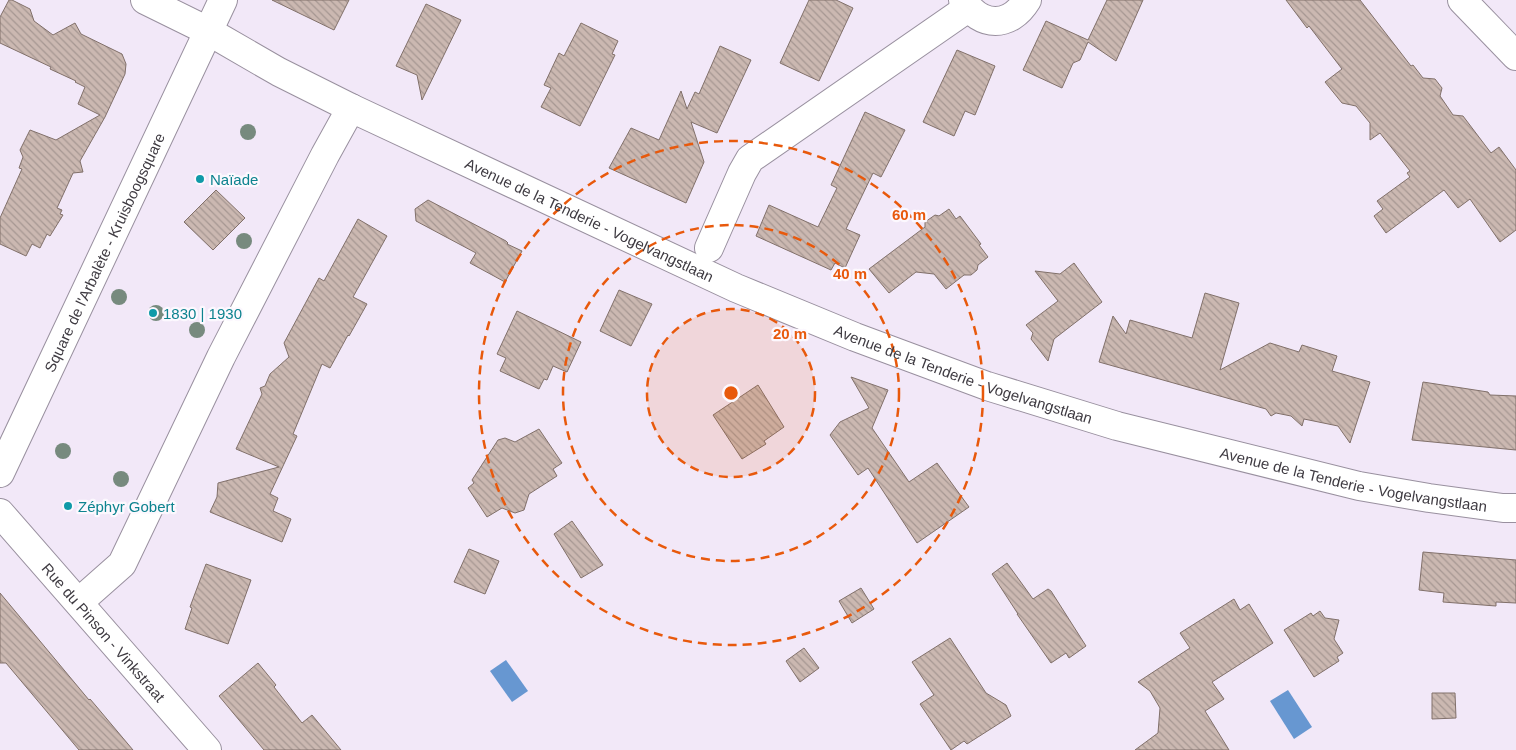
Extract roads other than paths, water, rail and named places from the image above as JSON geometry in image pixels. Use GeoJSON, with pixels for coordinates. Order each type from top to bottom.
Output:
{"type":"FeatureCollection","features":[{"type":"Feature","properties":{"kind":"street","name":"Avenue de la Tenderie - Vogelvangstlaan"},"geometry":{"type":"LineString","coordinates":[[145,0],[208,31],[279,72],[350,108],[736,288],[855,338],[987,386],[1117,426],[1358,486],[1429,498],[1516,508]]}},
{"type":"Feature","properties":{"kind":"street","name":"Square de l'Arbalète - Kruisboogsquare"},"geometry":{"type":"LineString","coordinates":[[0,473],[223,0]]}},
{"type":"Feature","properties":{"kind":"street"},"geometry":{"type":"LineString","coordinates":[[709,248],[750,159],[966,4],[982,19],[997,21],[1011,18],[1027,0]]}},
{"type":"Feature","properties":{"kind":"street"},"geometry":{"type":"LineString","coordinates":[[1462,0],[1516,56]]}},
{"type":"Feature","properties":{"kind":"street"},"geometry":{"type":"LineString","coordinates":[[79,602],[122,564],[221,357],[350,108]]}},
{"type":"Feature","properties":{"kind":"street","name":"Rue du Pinson - Vinkstraat"},"geometry":{"type":"LineString","coordinates":[[0,513],[207,750]]}},
{"type":"Feature","properties":{"kind":"water"},"geometry":{"type":"Polygon","coordinates":[[[506,660],[528,691],[512,702],[490,671],[506,660]]]}},
{"type":"Feature","properties":{"kind":"water"},"geometry":{"type":"Polygon","coordinates":[[[1288,690],[1312,727],[1294,739],[1270,701],[1288,690]]]}},
{"type":"Feature","properties":{"kind":"place","name":"Naïade"},"geometry":{"type":"Point","coordinates":[200,179]}},
{"type":"Feature","properties":{"kind":"place","name":"1830 | 1930"},"geometry":{"type":"Point","coordinates":[153,313]}},
{"type":"Feature","properties":{"kind":"place","name":"Zéphyr Gobert"},"geometry":{"type":"Point","coordinates":[68,506]}}]}
